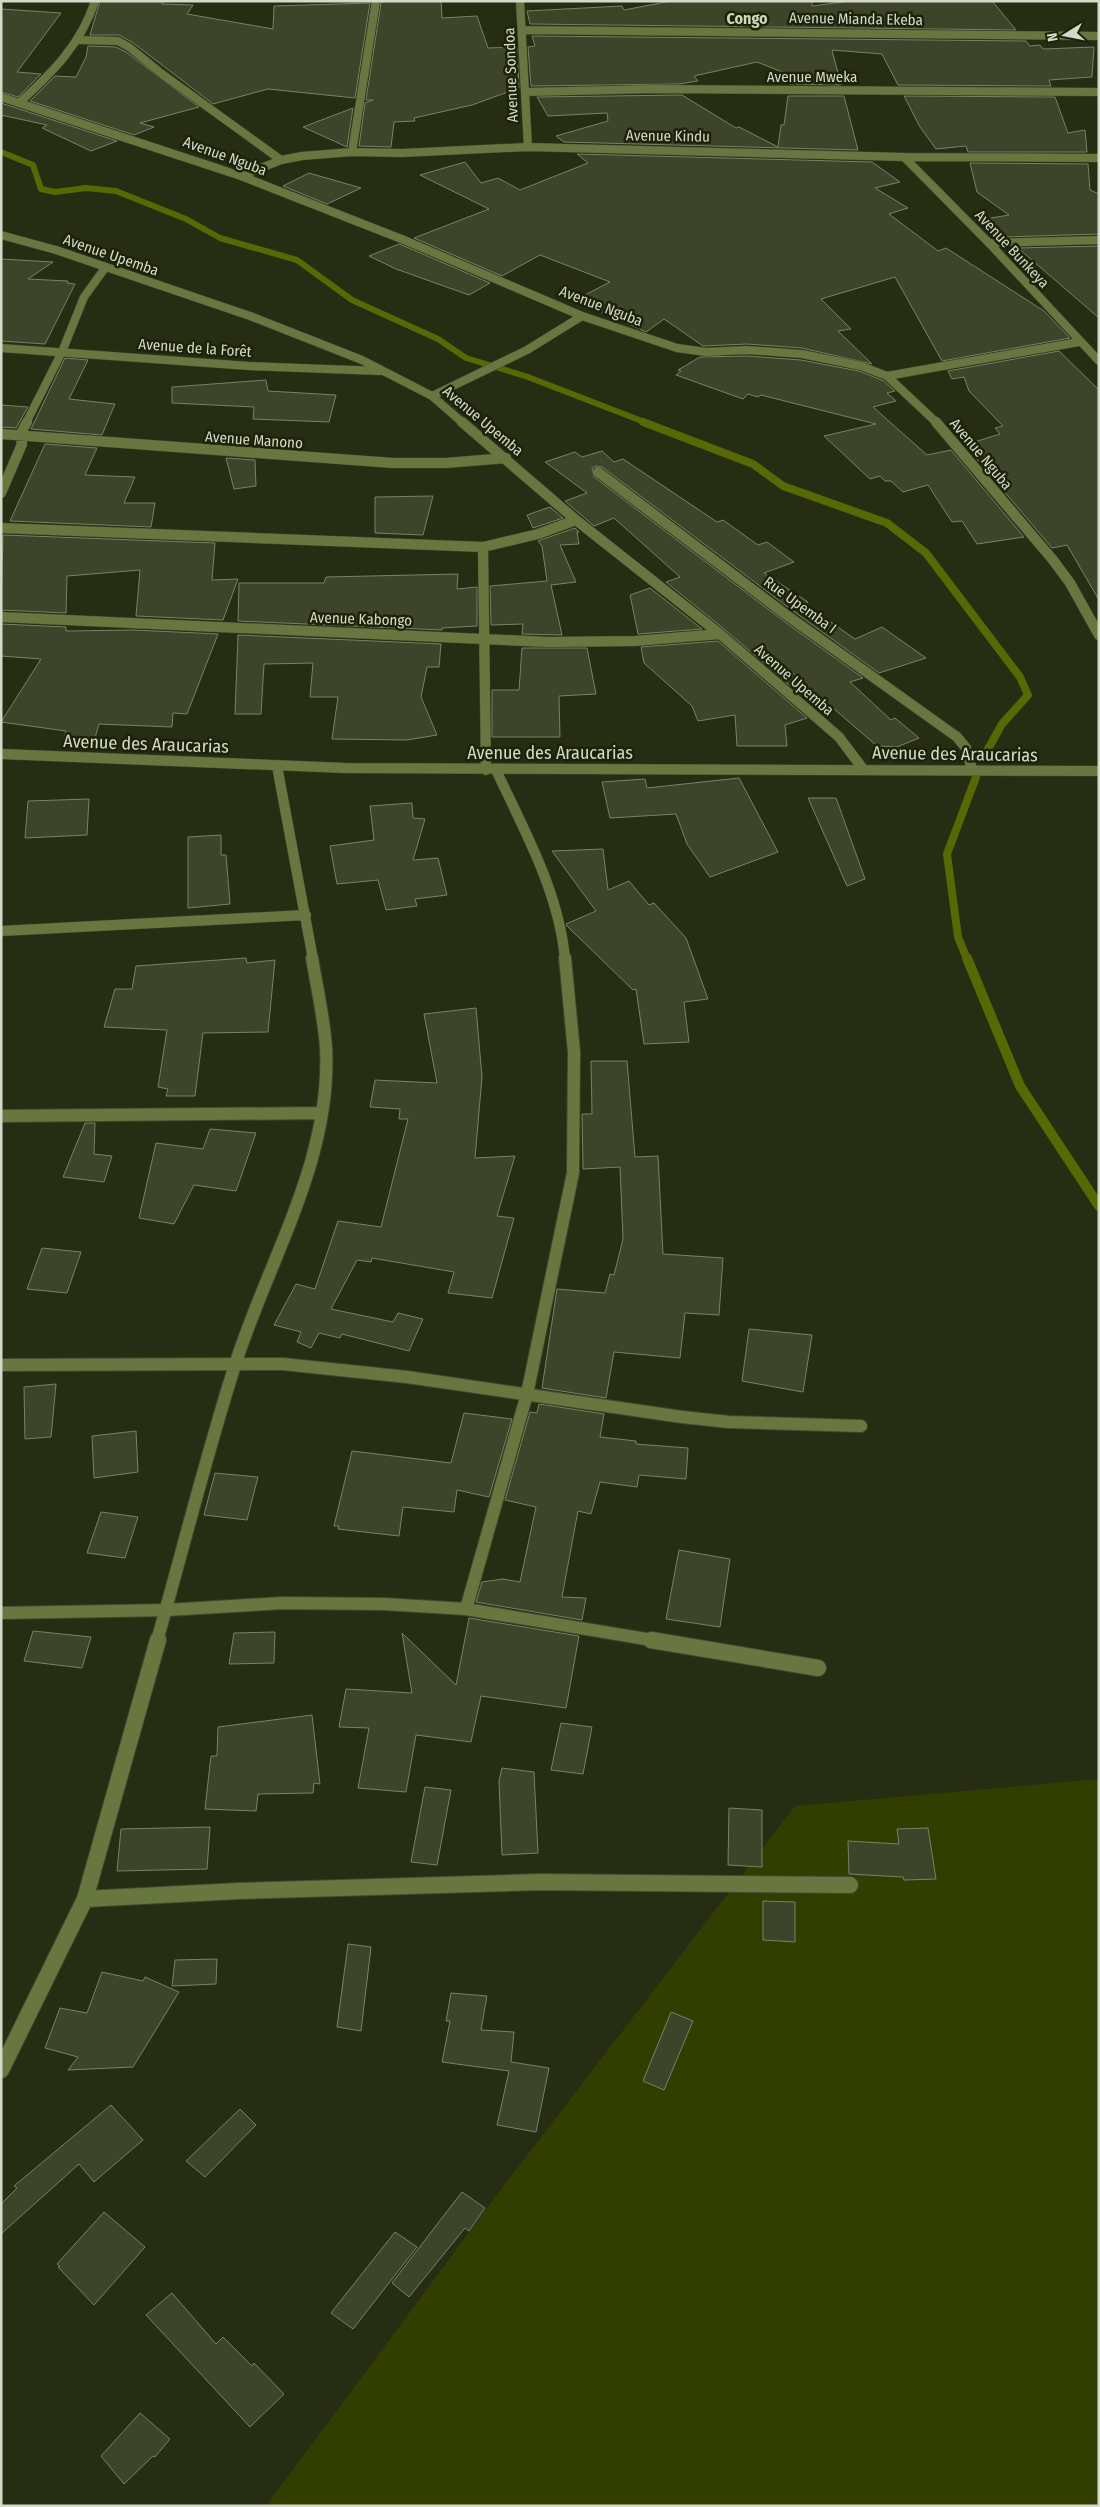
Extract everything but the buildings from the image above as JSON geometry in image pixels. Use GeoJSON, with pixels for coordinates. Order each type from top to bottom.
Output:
{"type":"FeatureCollection","features":[{"type":"Feature","properties":{"kind":"street"},"geometry":{"type":"LineString","coordinates":[[20,102],[63,62],[79,40],[95,1]]}},
{"type":"Feature","properties":{"kind":"street"},"geometry":{"type":"LineString","coordinates":[[352,152],[376,1]]}},
{"type":"Feature","properties":{"kind":"street","name":"Avenue Sondoa"},"geometry":{"type":"LineString","coordinates":[[520,1],[524,30],[528,147]]}},
{"type":"Feature","properties":{"kind":"street","name":"Avenue Mianda Ekeba"},"geometry":{"type":"LineString","coordinates":[[524,30],[1099,36]]}},
{"type":"Feature","properties":{"kind":"street"},"geometry":{"type":"LineString","coordinates":[[79,40],[118,41],[129,46],[162,74],[280,160]]}},
{"type":"Feature","properties":{"kind":"street","name":"Avenue Mweka"},"geometry":{"type":"LineString","coordinates":[[525,92],[655,89],[1099,92]]}},
{"type":"Feature","properties":{"kind":"street","name":"Avenue Nguba"},"geometry":{"type":"LineString","coordinates":[[1,97],[241,176],[413,244],[582,316],[690,351],[747,350],[792,353],[861,366],[887,376],[934,418],[1053,560],[1070,583],[1099,635]]}},
{"type":"Feature","properties":{"kind":"street","name":"Avenue Kindu"},"geometry":{"type":"LineString","coordinates":[[241,176],[280,160],[352,152],[402,153],[528,147],[904,157],[1099,158]]}},
{"type":"Feature","properties":{"kind":"street","name":"Avenue Bunkeya"},"geometry":{"type":"LineString","coordinates":[[904,157],[989,243],[1079,342],[1098,359]]}},
{"type":"Feature","properties":{"kind":"street","name":"Avenue Upemba"},"geometry":{"type":"LineString","coordinates":[[1,234],[250,316],[362,360],[432,396],[576,520],[720,634],[839,738],[862,769]]}},
{"type":"Feature","properties":{"kind":"street"},"geometry":{"type":"LineString","coordinates":[[989,243],[1099,240]]}},
{"type":"Feature","properties":{"kind":"street"},"geometry":{"type":"LineString","coordinates":[[1,493],[22,444],[20,435],[62,352],[86,289],[105,268]]}},
{"type":"Feature","properties":{"kind":"street"},"geometry":{"type":"LineString","coordinates":[[432,396],[553,337],[582,316]]}},
{"type":"Feature","properties":{"kind":"street"},"geometry":{"type":"LineString","coordinates":[[887,376],[1079,342]]}},
{"type":"Feature","properties":{"kind":"street","name":"Avenue de la Forêt"},"geometry":{"type":"LineString","coordinates":[[1,348],[249,366],[386,372]]}},
{"type":"Feature","properties":{"kind":"street","name":"Avenue Manono"},"geometry":{"type":"LineString","coordinates":[[1,434],[393,462],[446,463],[506,458]]}},
{"type":"Feature","properties":{"kind":"street","name":"Rue Upemba I"},"geometry":{"type":"LineString","coordinates":[[598,472],[784,614],[952,732],[966,748],[972,770]]}},
{"type":"Feature","properties":{"kind":"street"},"geometry":{"type":"LineString","coordinates":[[1,528],[483,547],[538,534],[576,520]]}},
{"type":"Feature","properties":{"kind":"street"},"geometry":{"type":"LineString","coordinates":[[466,1609],[527,1394],[557,1258],[573,1173],[575,1096],[574,1052],[567,970],[559,923],[539,863],[491,770],[483,547]]}},
{"type":"Feature","properties":{"kind":"street","name":"Avenue Kabongo"},"geometry":{"type":"LineString","coordinates":[[1,617],[146,626],[486,640],[656,641],[720,634]]}},
{"type":"Feature","properties":{"kind":"street","name":"Avenue des Araucarias"},"geometry":{"type":"LineString","coordinates":[[1,754],[277,766],[491,770],[862,769],[1099,771]]}},
{"type":"Feature","properties":{"kind":"street"},"geometry":{"type":"LineString","coordinates":[[1,2070],[85,1899],[234,1364],[287,1231],[308,1170],[322,1112],[326,1078],[326,1048],[306,916],[277,766]]}},
{"type":"Feature","properties":{"kind":"street"},"geometry":{"type":"LineString","coordinates":[[1,931],[306,916]]}},
{"type":"Feature","properties":{"kind":"street"},"geometry":{"type":"LineString","coordinates":[[1,1116],[322,1112]]}},
{"type":"Feature","properties":{"kind":"street"},"geometry":{"type":"LineString","coordinates":[[1,1365],[234,1364],[326,1368],[720,1421],[861,1426]]}},
{"type":"Feature","properties":{"kind":"street"},"geometry":{"type":"LineString","coordinates":[[1,1613],[167,1610],[283,1603],[384,1604],[466,1609],[818,1668]]}},
{"type":"Feature","properties":{"kind":"street"},"geometry":{"type":"LineString","coordinates":[[85,1899],[257,1890],[540,1882],[850,1885]]}},
{"type":"Feature","properties":{"kind":"green space"},"geometry":{"type":"Polygon","coordinates":[[[1099,1779],[1099,2506],[266,2506],[496,2196],[795,1806],[1099,1779]]]}},
{"type":"Feature","properties":{"kind":"waterway"},"geometry":{"type":"LineString","coordinates":[[1,152],[33,165],[41,189],[55,192],[86,188],[116,191],[186,219],[220,238],[297,260],[352,300],[438,339],[466,358],[528,377],[647,423]]}},
{"type":"Feature","properties":{"kind":"waterway"},"geometry":{"type":"LineString","coordinates":[[643,422],[753,464],[783,486],[887,523],[926,553],[1020,677],[1028,695],[1002,724],[983,758]]}},
{"type":"Feature","properties":{"kind":"waterway"},"geometry":{"type":"LineString","coordinates":[[967,959],[958,937],[947,854],[976,777]]}},
{"type":"Feature","properties":{"kind":"waterway"},"geometry":{"type":"LineString","coordinates":[[967,958],[1020,1086],[1099,1206]]}},
{"type":"Feature","properties":{"kind":"district","name":"Congo"},"geometry":{"type":"Point","coordinates":[747,18]}}]}
